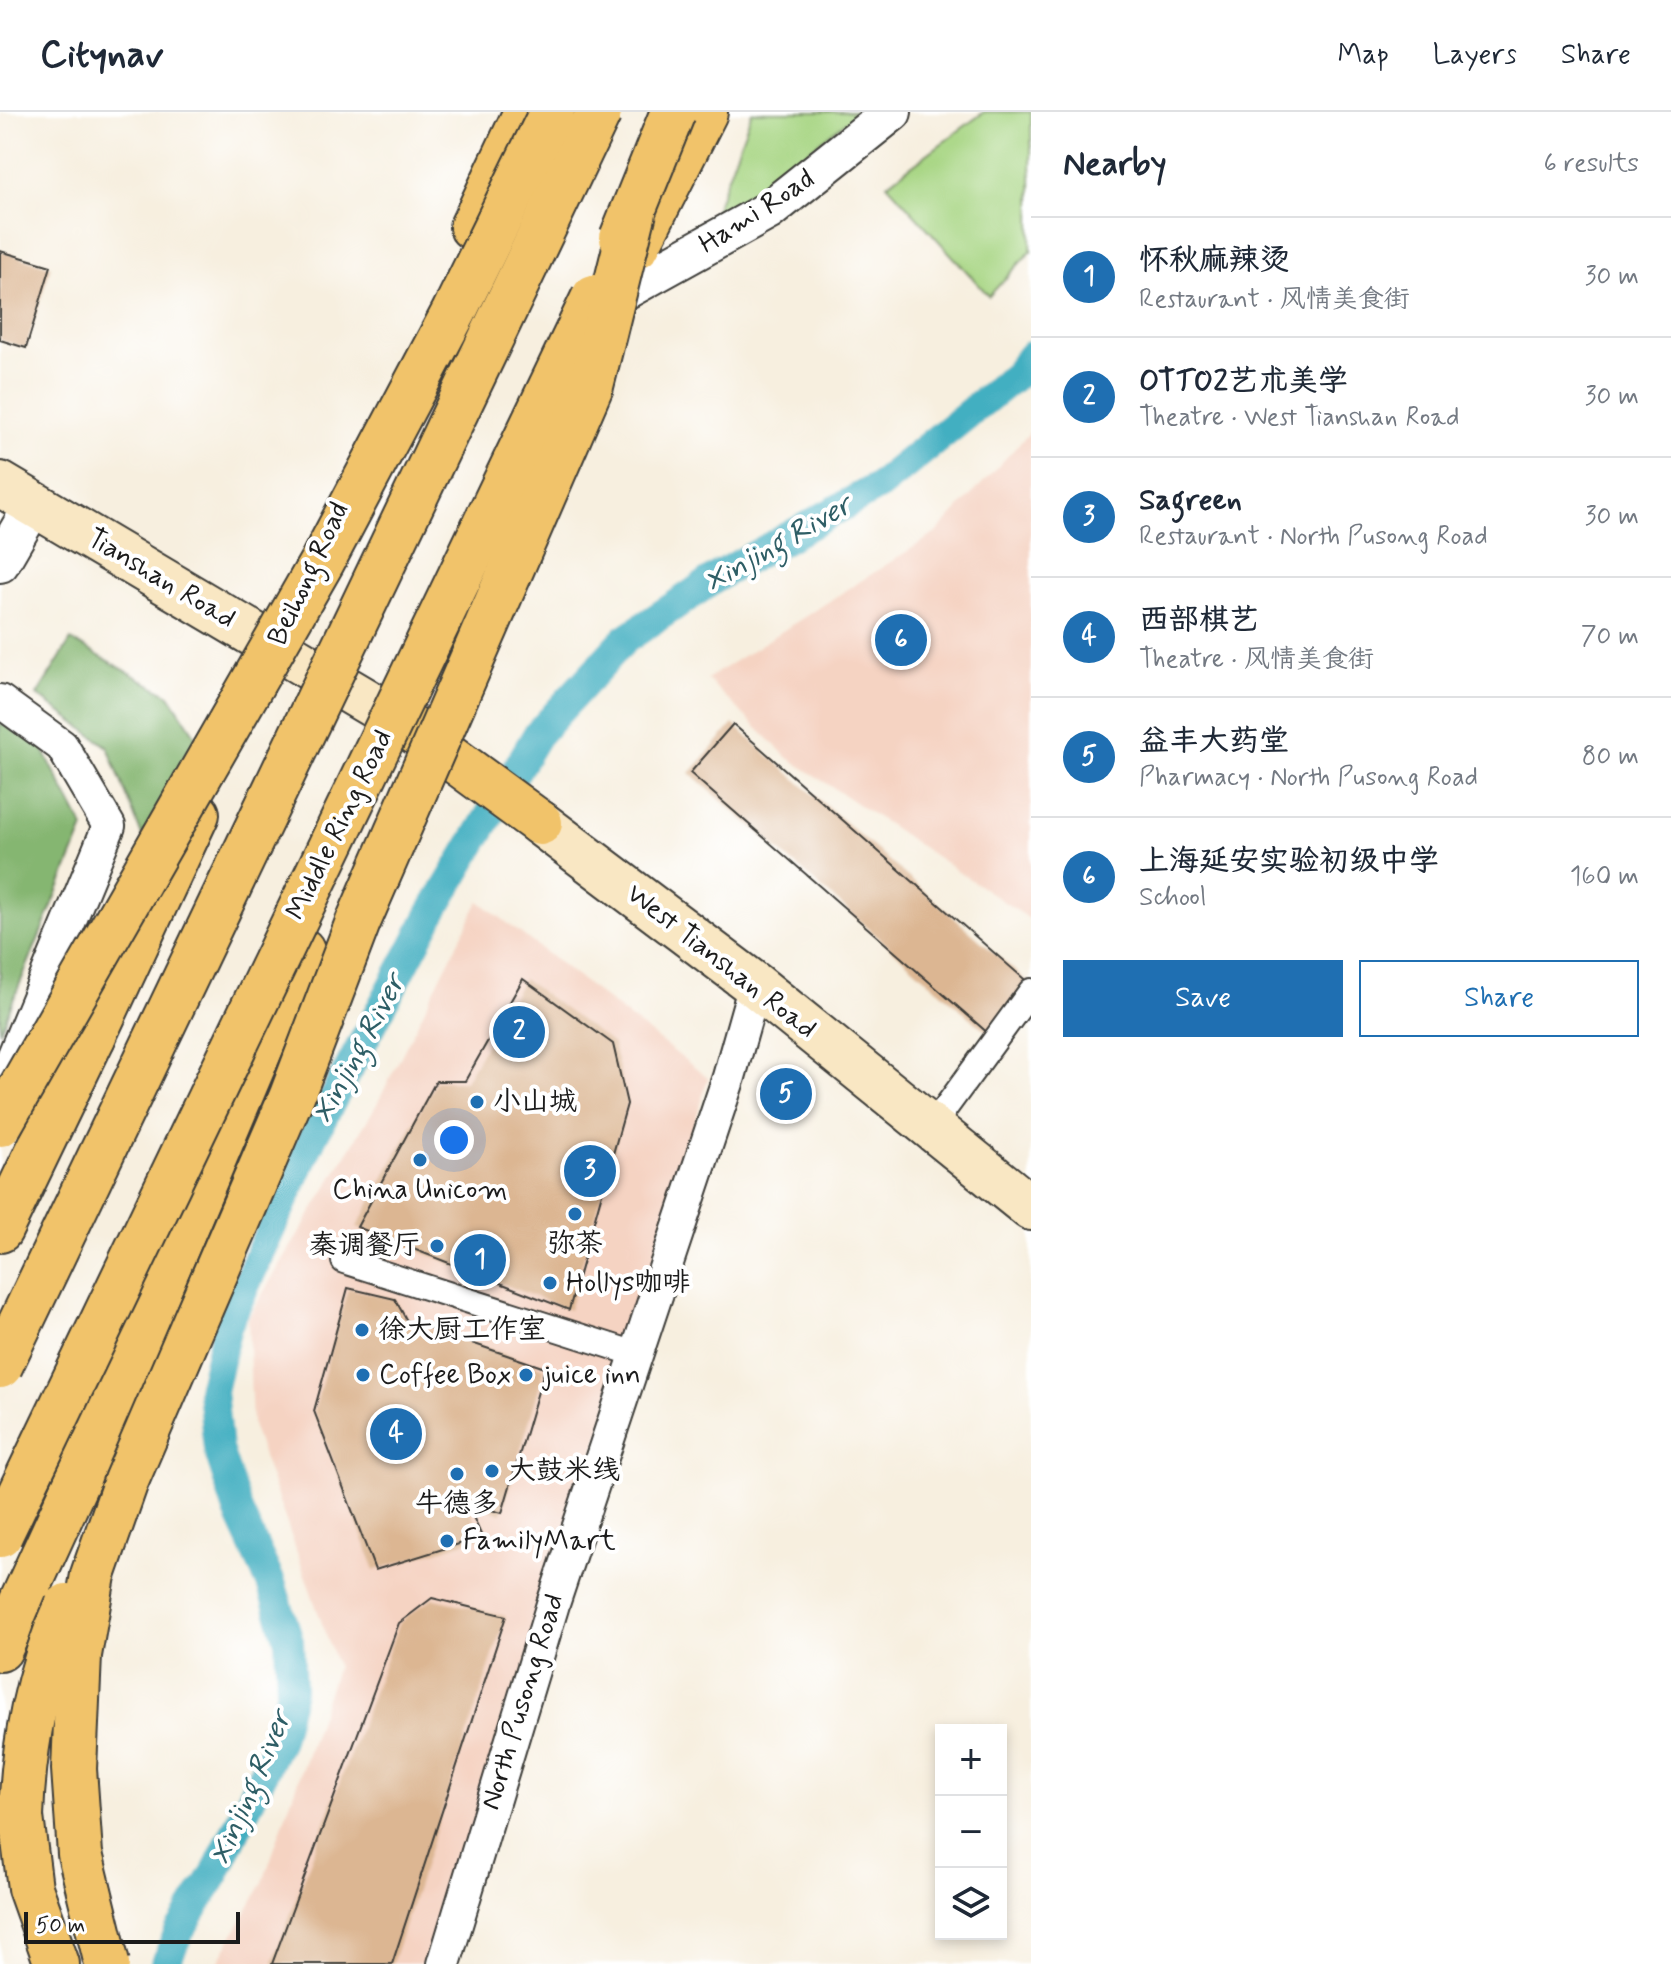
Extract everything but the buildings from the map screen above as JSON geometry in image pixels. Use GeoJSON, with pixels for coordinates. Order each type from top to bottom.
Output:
{"type":"FeatureCollection","features":[{"type":"Feature","properties":{"kind":"main road","name":"Beihong Road"},"geometry":{"type":"LineString","coordinates":[[0,1230],[526,112]]}},
{"type":"Feature","properties":{"kind":"main road"},"geometry":{"type":"LineString","coordinates":[[0,1124],[323,560],[454,312],[552,112]]}},
{"type":"Feature","properties":{"kind":"main road"},"geometry":{"type":"LineString","coordinates":[[0,1366],[599,112]]}},
{"type":"Feature","properties":{"kind":"main road","name":"Middle Ring Road"},"geometry":{"type":"LineString","coordinates":[[0,1535],[634,212],[673,112]]}},
{"type":"Feature","properties":{"kind":"main road"},"geometry":{"type":"LineString","coordinates":[[0,1649],[92,1448],[330,883],[611,298],[705,112]]}},
{"type":"Feature","properties":{"kind":"main road"},"geometry":{"type":"LineString","coordinates":[[57,1964],[30,1888],[21,1817],[22,1761],[64,1614],[126,1481],[291,1098],[358,922],[591,386],[634,212]]}},
{"type":"Feature","properties":{"kind":"main road","name":"Tianshan Road"},"geometry":{"type":"LineString","coordinates":[[18,493],[405,724]]}},
{"type":"Feature","properties":{"kind":"main road","name":"West Tianshan Road"},"geometry":{"type":"LineString","coordinates":[[405,724],[755,985],[1031,1208]]}},
{"type":"Feature","properties":{"kind":"main road"},"geometry":{"type":"LineString","coordinates":[[0,1104],[48,1040]]}},
{"type":"Feature","properties":{"kind":"main road"},"geometry":{"type":"LineString","coordinates":[[107,1964],[80,1854],[74,1769],[78,1669],[93,1575],[126,1481]]}},
{"type":"Feature","properties":{"kind":"main road"},"geometry":{"type":"LineString","coordinates":[[0,1896],[48,1964]]}},
{"type":"Feature","properties":{"kind":"street","name":"Hami Road"},"geometry":{"type":"LineString","coordinates":[[611,298],[768,211],[892,112]]}},
{"type":"Feature","properties":{"kind":"street"},"geometry":{"type":"LineString","coordinates":[[0,563],[18,493]]}},
{"type":"Feature","properties":{"kind":"street"},"geometry":{"type":"LineString","coordinates":[[0,701],[62,746],[109,826],[0,1089]]}},
{"type":"Feature","properties":{"kind":"street","name":"North Pusong Road"},"geometry":{"type":"LineString","coordinates":[[444,1964],[553,1604],[729,1077],[755,985]]}},
{"type":"Feature","properties":{"kind":"street"},"geometry":{"type":"LineString","coordinates":[[930,1129],[1031,991]]}},
{"type":"Feature","properties":{"kind":"street"},"geometry":{"type":"LineString","coordinates":[[344,1261],[636,1354]]}},
{"type":"Feature","properties":{"kind":"shaded area"},"geometry":{"type":"Polygon","coordinates":[[[1031,431],[1031,920],[787,757],[707,679],[936,533],[1031,431]]]}},
{"type":"Feature","properties":{"kind":"shaded area"},"geometry":{"type":"Polygon","coordinates":[[[479,901],[708,1078],[652,1268],[431,1964],[217,1964],[263,1882],[337,1666],[252,1425],[248,1318],[377,1104],[479,901]]]}},
{"type":"Feature","properties":{"kind":"green space"},"geometry":{"type":"Polygon","coordinates":[[[752,112],[859,112],[709,227],[752,112]]]}},
{"type":"Feature","properties":{"kind":"green space"},"geometry":{"type":"Polygon","coordinates":[[[984,112],[1031,112],[1031,251],[989,296],[887,184],[984,112]]]}},
{"type":"Feature","properties":{"kind":"green space"},"geometry":{"type":"Polygon","coordinates":[[[71,640],[169,695],[197,738],[142,836],[108,747],[37,695],[71,640]]]}},
{"type":"Feature","properties":{"kind":"green space"},"geometry":{"type":"Polygon","coordinates":[[[0,723],[41,746],[84,828],[0,1032],[0,723]]]}},
{"type":"Feature","properties":{"kind":"waterway","name":"Xinjing River"},"geometry":{"type":"LineString","coordinates":[[165,1964],[179,1932],[215,1874],[279,1739],[291,1690],[289,1641],[271,1583],[238,1511],[218,1449],[212,1391],[227,1326],[312,1138],[431,914],[537,735],[624,640],[723,573],[879,486],[1016,375],[1031,356]]}},
{"type":"Feature","properties":{"kind":"place","name":"上海延安实验初级中学"},"geometry":{"type":"Point","coordinates":[901,640]}},
{"type":"Feature","properties":{"kind":"place","name":"OTTO2艺术美学"},"geometry":{"type":"Point","coordinates":[519,1032]}},
{"type":"Feature","properties":{"kind":"place","name":"益丰大药堂"},"geometry":{"type":"Point","coordinates":[786,1094]}},
{"type":"Feature","properties":{"kind":"place","name":"小山城"},"geometry":{"type":"Point","coordinates":[477,1102]}},
{"type":"Feature","properties":{"kind":"place","name":"China Unicom"},"geometry":{"type":"Point","coordinates":[420,1160]}},
{"type":"Feature","properties":{"kind":"place","name":"Sagreen"},"geometry":{"type":"Point","coordinates":[590,1171]}},
{"type":"Feature","properties":{"kind":"place","name":"弥茶"},"geometry":{"type":"Point","coordinates":[575,1214]}},
{"type":"Feature","properties":{"kind":"place","name":"秦调餐厅"},"geometry":{"type":"Point","coordinates":[437,1246]}},
{"type":"Feature","properties":{"kind":"place","name":"怀秋麻辣烫"},"geometry":{"type":"Point","coordinates":[480,1260]}},
{"type":"Feature","properties":{"kind":"place","name":"Hollys咖啡"},"geometry":{"type":"Point","coordinates":[550,1283]}},
{"type":"Feature","properties":{"kind":"place","name":"徐大厨工作室"},"geometry":{"type":"Point","coordinates":[362,1330]}},
{"type":"Feature","properties":{"kind":"place","name":"Coffee Box"},"geometry":{"type":"Point","coordinates":[363,1375]}},
{"type":"Feature","properties":{"kind":"place","name":"juice inn"},"geometry":{"type":"Point","coordinates":[526,1375]}},
{"type":"Feature","properties":{"kind":"place","name":"西部棋艺"},"geometry":{"type":"Point","coordinates":[396,1434]}},
{"type":"Feature","properties":{"kind":"place","name":"大鼓米线"},"geometry":{"type":"Point","coordinates":[492,1471]}},
{"type":"Feature","properties":{"kind":"place","name":"牛德多"},"geometry":{"type":"Point","coordinates":[457,1474]}},
{"type":"Feature","properties":{"kind":"place","name":"FamilyMart"},"geometry":{"type":"Point","coordinates":[447,1541]}}]}
